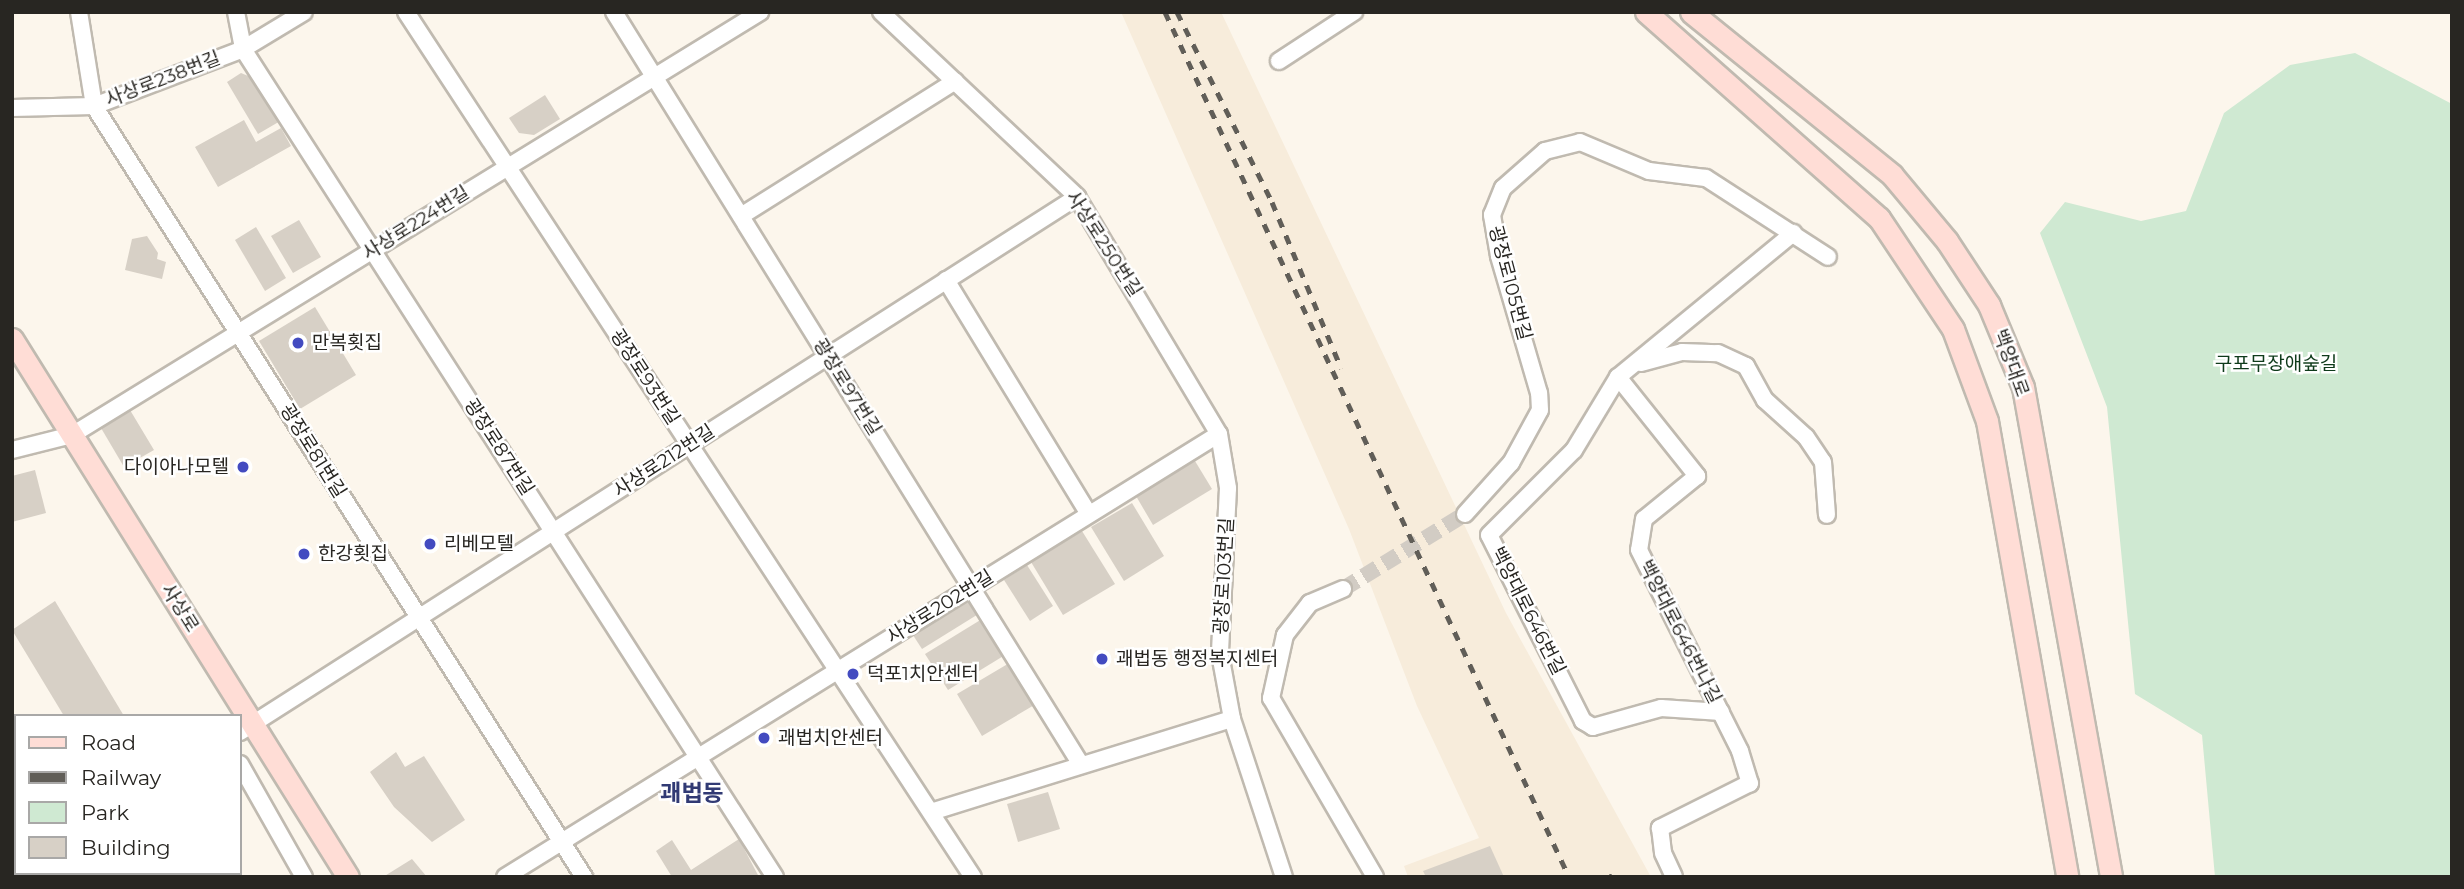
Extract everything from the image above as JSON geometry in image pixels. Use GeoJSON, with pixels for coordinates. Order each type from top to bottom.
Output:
{"type":"FeatureCollection","features":[{"type":"Feature","properties":{"kind":"main road"},"geometry":{"type":"LineString","coordinates":[[1646,12],[1879,218],[1953,329],[1987,421],[2067,877]]}},
{"type":"Feature","properties":{"kind":"main road","name":"백양대로"},"geometry":{"type":"LineString","coordinates":[[1691,12],[1892,175],[1947,241],[1989,305],[2023,387],[2110,877]]}},
{"type":"Feature","properties":{"kind":"main road","name":"사상로"},"geometry":{"type":"LineString","coordinates":[[12,339],[238,714]]}},
{"type":"Feature","properties":{"kind":"main road","name":"사상로"},"geometry":{"type":"LineString","coordinates":[[246,728],[348,877]]}},
{"type":"Feature","properties":{"kind":"street","name":"광장로81번길"},"geometry":{"type":"LineString","coordinates":[[79,12],[94,106],[584,877]]}},
{"type":"Feature","properties":{"kind":"street","name":"광장로87번길"},"geometry":{"type":"LineString","coordinates":[[236,12],[243,48],[775,877]]}},
{"type":"Feature","properties":{"kind":"street","name":"사상로238번길"},"geometry":{"type":"LineString","coordinates":[[12,108],[94,106],[243,48],[304,12]]}},
{"type":"Feature","properties":{"kind":"street","name":"광장로93번길"},"geometry":{"type":"LineString","coordinates":[[406,12],[973,877]]}},
{"type":"Feature","properties":{"kind":"street","name":"광장로97번길"},"geometry":{"type":"LineString","coordinates":[[614,12],[1080,763]]}},
{"type":"Feature","properties":{"kind":"street","name":"사상로224번길"},"geometry":{"type":"LineString","coordinates":[[12,450],[72,435],[760,12]]}},
{"type":"Feature","properties":{"kind":"street","name":"사상로250번길"},"geometry":{"type":"LineString","coordinates":[[881,12],[1077,197],[1219,434]]}},
{"type":"Feature","properties":{"kind":"street"},"geometry":{"type":"LineString","coordinates":[[1279,61],[1354,12]]}},
{"type":"Feature","properties":{"kind":"street"},"geometry":{"type":"LineString","coordinates":[[741,216],[955,82]]}},
{"type":"Feature","properties":{"kind":"street","name":"광장로105번길"},"geometry":{"type":"LineString","coordinates":[[1465,514],[1511,463],[1540,410],[1539,393],[1499,256],[1492,215],[1503,188],[1545,151],[1580,142],[1649,171],[1706,178],[1828,257]]}},
{"type":"Feature","properties":{"kind":"street","name":"사상로212번길"},"geometry":{"type":"LineString","coordinates":[[246,728],[1077,197]]}},
{"type":"Feature","properties":{"kind":"street","name":"백양대로646번길"},"geometry":{"type":"LineString","coordinates":[[1721,712],[1661,708],[1593,727],[1583,721],[1489,535],[1574,450],[1618,377],[1793,233]]}},
{"type":"Feature","properties":{"kind":"street"},"geometry":{"type":"LineString","coordinates":[[946,280],[1089,514]]}},
{"type":"Feature","properties":{"kind":"street"},"geometry":{"type":"LineString","coordinates":[[1618,377],[1651,358],[1682,352],[1718,353],[1746,366],[1765,400],[1806,437],[1823,462],[1827,515]]}},
{"type":"Feature","properties":{"kind":"street","name":"백양대로646번나길"},"geometry":{"type":"LineString","coordinates":[[1618,377],[1697,476],[1644,519],[1639,550],[1721,712],[1750,783],[1660,828],[1663,853],[1674,877]]}},
{"type":"Feature","properties":{"kind":"street","name":"사상로202번길"},"geometry":{"type":"LineString","coordinates":[[505,877],[1219,434]]}},
{"type":"Feature","properties":{"kind":"street","name":"광장로103번길"},"geometry":{"type":"LineString","coordinates":[[1219,434],[1228,488],[1220,654],[1233,719],[1284,877]]}},
{"type":"Feature","properties":{"kind":"street"},"geometry":{"type":"LineString","coordinates":[[1343,589],[1310,603],[1285,635],[1271,698],[1375,877]]}},
{"type":"Feature","properties":{"kind":"street"},"geometry":{"type":"LineString","coordinates":[[931,812],[1080,763],[1233,719]]}},
{"type":"Feature","properties":{"kind":"street"},"geometry":{"type":"LineString","coordinates":[[242,768],[304,877]]}},
{"type":"Feature","properties":{"kind":"shaded area"},"geometry":{"type":"Polygon","coordinates":[[[1121,12],[1221,12],[1506,613],[1651,877],[1408,877],[1404,866],[1479,838],[1417,706],[1349,529],[1121,12]]]}},
{"type":"Feature","properties":{"kind":"green space","name":"구포무장애숲길"},"geometry":{"type":"Polygon","coordinates":[[[2355,53],[2452,104],[2452,877],[2215,877],[2202,735],[2135,694],[2107,407],[2040,233],[2065,202],[2141,221],[2186,211],[2224,113],[2290,65],[2355,53]]]}},
{"type":"Feature","properties":{"kind":"building"},"geometry":{"type":"Polygon","coordinates":[[[241,73],[258,80],[282,120],[258,134],[227,82],[241,73]]]}},
{"type":"Feature","properties":{"kind":"building"},"geometry":{"type":"Polygon","coordinates":[[[545,95],[560,119],[534,135],[519,133],[509,118],[545,95]]]}},
{"type":"Feature","properties":{"kind":"building"},"geometry":{"type":"Polygon","coordinates":[[[244,120],[256,142],[281,128],[291,146],[218,187],[195,147],[244,120]]]}},
{"type":"Feature","properties":{"kind":"building"},"geometry":{"type":"Polygon","coordinates":[[[299,220],[321,257],[293,273],[271,236],[299,220]]]}},
{"type":"Feature","properties":{"kind":"building"},"geometry":{"type":"Polygon","coordinates":[[[256,227],[286,278],[265,291],[235,240],[256,227]]]}},
{"type":"Feature","properties":{"kind":"building"},"geometry":{"type":"Polygon","coordinates":[[[147,236],[158,253],[157,259],[166,262],[162,279],[125,270],[132,239],[147,236]]]}},
{"type":"Feature","properties":{"kind":"building"},"geometry":{"type":"Polygon","coordinates":[[[315,307],[356,375],[300,409],[259,341],[315,307]]]}},
{"type":"Feature","properties":{"kind":"building"},"geometry":{"type":"Polygon","coordinates":[[[130,410],[154,450],[124,467],[101,428],[130,410]]]}},
{"type":"Feature","properties":{"kind":"building"},"geometry":{"type":"Polygon","coordinates":[[[1195,461],[1212,489],[1153,525],[1136,496],[1195,461]]]}},
{"type":"Feature","properties":{"kind":"building"},"geometry":{"type":"Polygon","coordinates":[[[35,470],[46,513],[12,522],[12,476],[35,470]]]}},
{"type":"Feature","properties":{"kind":"building"},"geometry":{"type":"Polygon","coordinates":[[[1132,503],[1164,556],[1124,581],[1091,527],[1132,503]]]}},
{"type":"Feature","properties":{"kind":"building"},"geometry":{"type":"Polygon","coordinates":[[[1082,531],[1115,584],[1063,615],[1031,562],[1082,531]]]}},
{"type":"Feature","properties":{"kind":"building"},"geometry":{"type":"Polygon","coordinates":[[[1027,565],[1053,606],[1030,621],[1004,580],[1027,565]]]}},
{"type":"Feature","properties":{"kind":"building"},"geometry":{"type":"Polygon","coordinates":[[[968,594],[980,613],[922,649],[909,629],[968,594]]]}},
{"type":"Feature","properties":{"kind":"building"},"geometry":{"type":"Polygon","coordinates":[[[55,601],[123,714],[63,714],[12,630],[55,601]]]}},
{"type":"Feature","properties":{"kind":"building"},"geometry":{"type":"Polygon","coordinates":[[[982,619],[1005,655],[948,690],[925,654],[982,619]]]}},
{"type":"Feature","properties":{"kind":"building"},"geometry":{"type":"Polygon","coordinates":[[[1011,662],[1036,704],[982,736],[957,694],[1011,662]]]}},
{"type":"Feature","properties":{"kind":"building"},"geometry":{"type":"Polygon","coordinates":[[[396,752],[405,767],[424,756],[465,820],[432,842],[394,807],[370,772],[396,752]]]}},
{"type":"Feature","properties":{"kind":"building"},"geometry":{"type":"Polygon","coordinates":[[[1048,792],[1060,829],[1018,842],[1007,804],[1048,792]]]}},
{"type":"Feature","properties":{"kind":"building"},"geometry":{"type":"Polygon","coordinates":[[[739,839],[759,877],[672,877],[656,851],[672,840],[691,870],[739,839]]]}},
{"type":"Feature","properties":{"kind":"building"},"geometry":{"type":"Polygon","coordinates":[[[1490,846],[1504,877],[1426,877],[1423,871],[1490,846]]]}},
{"type":"Feature","properties":{"kind":"building"},"geometry":{"type":"Polygon","coordinates":[[[412,859],[427,877],[383,877],[412,859]]]}},
{"type":"Feature","properties":{"kind":"tunnel"},"geometry":{"type":"LineString","coordinates":[[1343,589],[1465,514]]}},
{"type":"Feature","properties":{"kind":"railway"},"geometry":{"type":"LineString","coordinates":[[1165,12],[1569,877]]}},
{"type":"Feature","properties":{"kind":"railway"},"geometry":{"type":"LineString","coordinates":[[1177,12],[1272,202],[1341,368]]}},
{"type":"Feature","properties":{"kind":"place","name":"만복횟집"},"geometry":{"type":"Point","coordinates":[298,343]}},
{"type":"Feature","properties":{"kind":"place","name":"다이아나모텔"},"geometry":{"type":"Point","coordinates":[243,467]}},
{"type":"Feature","properties":{"kind":"place","name":"리베모텔"},"geometry":{"type":"Point","coordinates":[430,544]}},
{"type":"Feature","properties":{"kind":"place","name":"한강횟집"},"geometry":{"type":"Point","coordinates":[304,554]}},
{"type":"Feature","properties":{"kind":"place","name":"괘법동 행정복지센터"},"geometry":{"type":"Point","coordinates":[1102,659]}},
{"type":"Feature","properties":{"kind":"place","name":"덕포1치안센터"},"geometry":{"type":"Point","coordinates":[853,674]}},
{"type":"Feature","properties":{"kind":"place","name":"괘법치안센터"},"geometry":{"type":"Point","coordinates":[764,738]}},
{"type":"Feature","properties":{"kind":"district","name":"괘법동"},"geometry":{"type":"Point","coordinates":[692,793]}}]}
